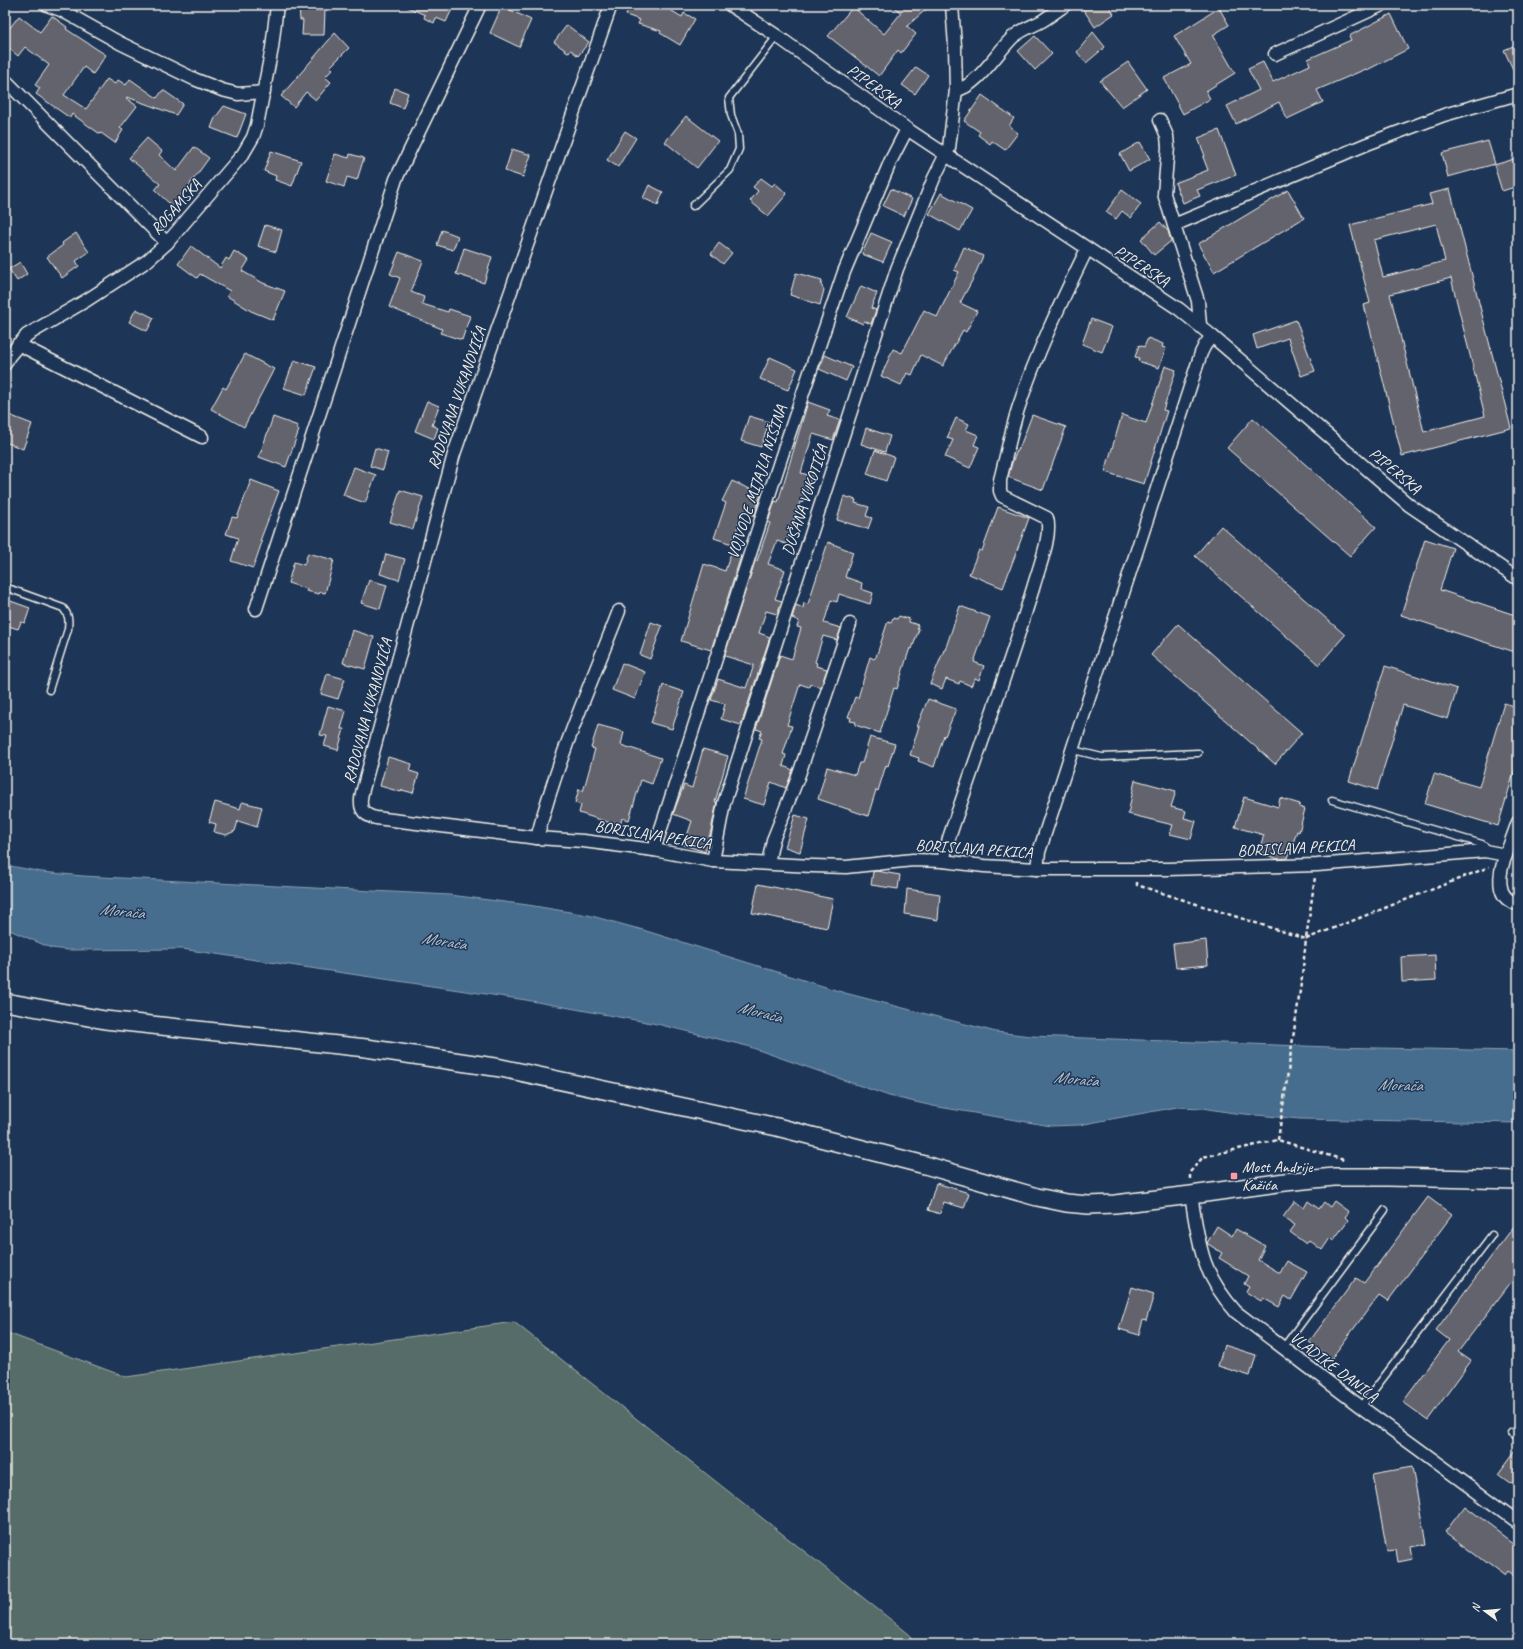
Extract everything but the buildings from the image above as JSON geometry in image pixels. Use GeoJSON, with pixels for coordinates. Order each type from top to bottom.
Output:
{"type":"FeatureCollection","features":[{"type":"Feature","properties":{"kind":"main road"},"geometry":{"type":"LineString","coordinates":[[5,1002],[110,1021],[371,1048],[501,1068],[777,1126],[1048,1200],[1071,1203],[1099,1204],[1191,1195],[1277,1182],[1334,1177],[1518,1180]]}},
{"type":"Feature","properties":{"kind":"street"},"geometry":{"type":"LineString","coordinates":[[47,5],[61,10],[120,43],[194,79],[222,90],[238,94],[264,92]]}},
{"type":"Feature","properties":{"kind":"street","name":"ROGAMSKA"},"geometry":{"type":"LineString","coordinates":[[5,364],[18,344],[27,335],[87,300],[147,261],[167,243],[249,146],[253,137],[264,92],[272,48],[277,5]]}},
{"type":"Feature","properties":{"kind":"street"},"geometry":{"type":"LineString","coordinates":[[256,609],[396,179],[480,5]]}},
{"type":"Feature","properties":{"kind":"street","name":"RADOVANA VUKANOVIĆA"},"geometry":{"type":"LineString","coordinates":[[362,809],[362,793],[454,454],[611,5]]}},
{"type":"Feature","properties":{"kind":"street","name":"PIPERSKA"},"geometry":{"type":"LineString","coordinates":[[730,5],[777,36],[907,129],[1087,250],[1179,309],[1200,325],[1409,505],[1518,579]]}},
{"type":"Feature","properties":{"kind":"street","name":"DUŠANA VUKOTIĆA"},"geometry":{"type":"LineString","coordinates":[[713,861],[724,803],[896,269],[934,178],[946,155],[951,138],[956,90],[952,5]]}},
{"type":"Feature","properties":{"kind":"street"},"geometry":{"type":"LineString","coordinates":[[956,90],[966,88],[1013,37],[1025,28],[1042,21],[1065,5]]}},
{"type":"Feature","properties":{"kind":"street"},"geometry":{"type":"LineString","coordinates":[[1275,54],[1382,5]]}},
{"type":"Feature","properties":{"kind":"street"},"geometry":{"type":"LineString","coordinates":[[5,80],[167,243]]}},
{"type":"Feature","properties":{"kind":"street"},"geometry":{"type":"LineString","coordinates":[[1174,225],[1374,141],[1444,114],[1518,94]]}},
{"type":"Feature","properties":{"kind":"street"},"geometry":{"type":"LineString","coordinates":[[1160,120],[1167,136],[1168,147],[1164,194],[1198,301],[1200,325]]}},
{"type":"Feature","properties":{"kind":"street","name":"VOJVODE MIJAJLA NIŠINA"},"geometry":{"type":"LineString","coordinates":[[654,850],[782,455],[844,272],[891,160],[907,129]]}},
{"type":"Feature","properties":{"kind":"street"},"geometry":{"type":"LineString","coordinates":[[943,861],[948,838],[1025,616],[1044,552],[1048,524],[1047,518],[1002,496],[1000,490],[1000,480],[1018,410],[1034,365],[1057,309],[1087,250]]}},
{"type":"Feature","properties":{"kind":"street"},"geometry":{"type":"LineString","coordinates":[[1037,869],[1039,852],[1202,353],[1205,345],[1212,336]]}},
{"type":"Feature","properties":{"kind":"street"},"geometry":{"type":"LineString","coordinates":[[18,344],[202,437]]}},
{"type":"Feature","properties":{"kind":"street"},"geometry":{"type":"LineString","coordinates":[[537,838],[548,796],[560,761],[619,611]]}},
{"type":"Feature","properties":{"kind":"street"},"geometry":{"type":"LineString","coordinates":[[768,863],[773,840],[797,780],[850,624]]}},
{"type":"Feature","properties":{"kind":"street","name":"BORISLAVA PEKICA"},"geometry":{"type":"LineString","coordinates":[[362,809],[367,815],[376,818],[537,838],[584,841],[654,850],[713,861],[846,867],[913,860],[1037,869],[1135,869],[1317,865],[1491,852],[1506,855]]}},
{"type":"Feature","properties":{"kind":"street"},"geometry":{"type":"LineString","coordinates":[[1518,822],[1501,868],[1501,887],[1503,895],[1507,900],[1518,904]]}},
{"type":"Feature","properties":{"kind":"street","name":"VLADIKE DANILA"},"geometry":{"type":"LineString","coordinates":[[1191,1195],[1202,1256],[1211,1278],[1223,1297],[1236,1312],[1361,1407],[1518,1522]]}},
{"type":"Feature","properties":{"kind":"lane"},"geometry":{"type":"LineString","coordinates":[[693,206],[730,170],[739,149],[738,134],[731,115],[729,98],[777,36]]}},
{"type":"Feature","properties":{"kind":"lane"},"geometry":{"type":"LineString","coordinates":[[5,587],[63,608],[67,613],[69,618],[68,629],[49,690]]}},
{"type":"Feature","properties":{"kind":"lane"},"geometry":{"type":"LineString","coordinates":[[1073,750],[1102,757],[1198,753]]}},
{"type":"Feature","properties":{"kind":"lane"},"geometry":{"type":"LineString","coordinates":[[1332,800],[1482,844],[1491,852]]}},
{"type":"Feature","properties":{"kind":"lane"},"geometry":{"type":"LineString","coordinates":[[1282,1348],[1385,1210]]}},
{"type":"Feature","properties":{"kind":"lane"},"geometry":{"type":"LineString","coordinates":[[1361,1407],[1492,1235]]}},
{"type":"Feature","properties":{"kind":"lane"},"geometry":{"type":"LineString","coordinates":[[1511,1433],[1518,1438]]}},
{"type":"Feature","properties":{"kind":"path"},"geometry":{"type":"LineString","coordinates":[[1135,869],[1137,885],[1306,939],[1495,865],[1506,855]]}},
{"type":"Feature","properties":{"kind":"path"},"geometry":{"type":"LineString","coordinates":[[1278,1140],[1317,865]]}},
{"type":"Feature","properties":{"kind":"path"},"geometry":{"type":"LineString","coordinates":[[1191,1195],[1190,1172],[1203,1157],[1278,1140],[1349,1161]]}},
{"type":"Feature","properties":{"kind":"green space"},"geometry":{"type":"Polygon","coordinates":[[[514,1322],[909,1634],[913,1644],[5,1644],[5,1332],[126,1377],[514,1322]]]}},
{"type":"Feature","properties":{"kind":"water","name":"Morača"},"geometry":{"type":"Polygon","coordinates":[[[5,865],[42,872],[83,876],[450,895],[528,905],[588,915],[643,930],[845,993],[996,1032],[1031,1036],[1331,1047],[1518,1051],[1518,1123],[1300,1119],[1234,1113],[1203,1108],[1177,1107],[1079,1125],[1051,1126],[933,1106],[889,1096],[747,1046],[657,1024],[526,1000],[182,949],[68,950],[51,948],[5,928],[5,865]]]}},
{"type":"Feature","properties":{"kind":"place","name":"Most Andrije Kažića"},"geometry":{"type":"Point","coordinates":[1234,1176]}}]}
